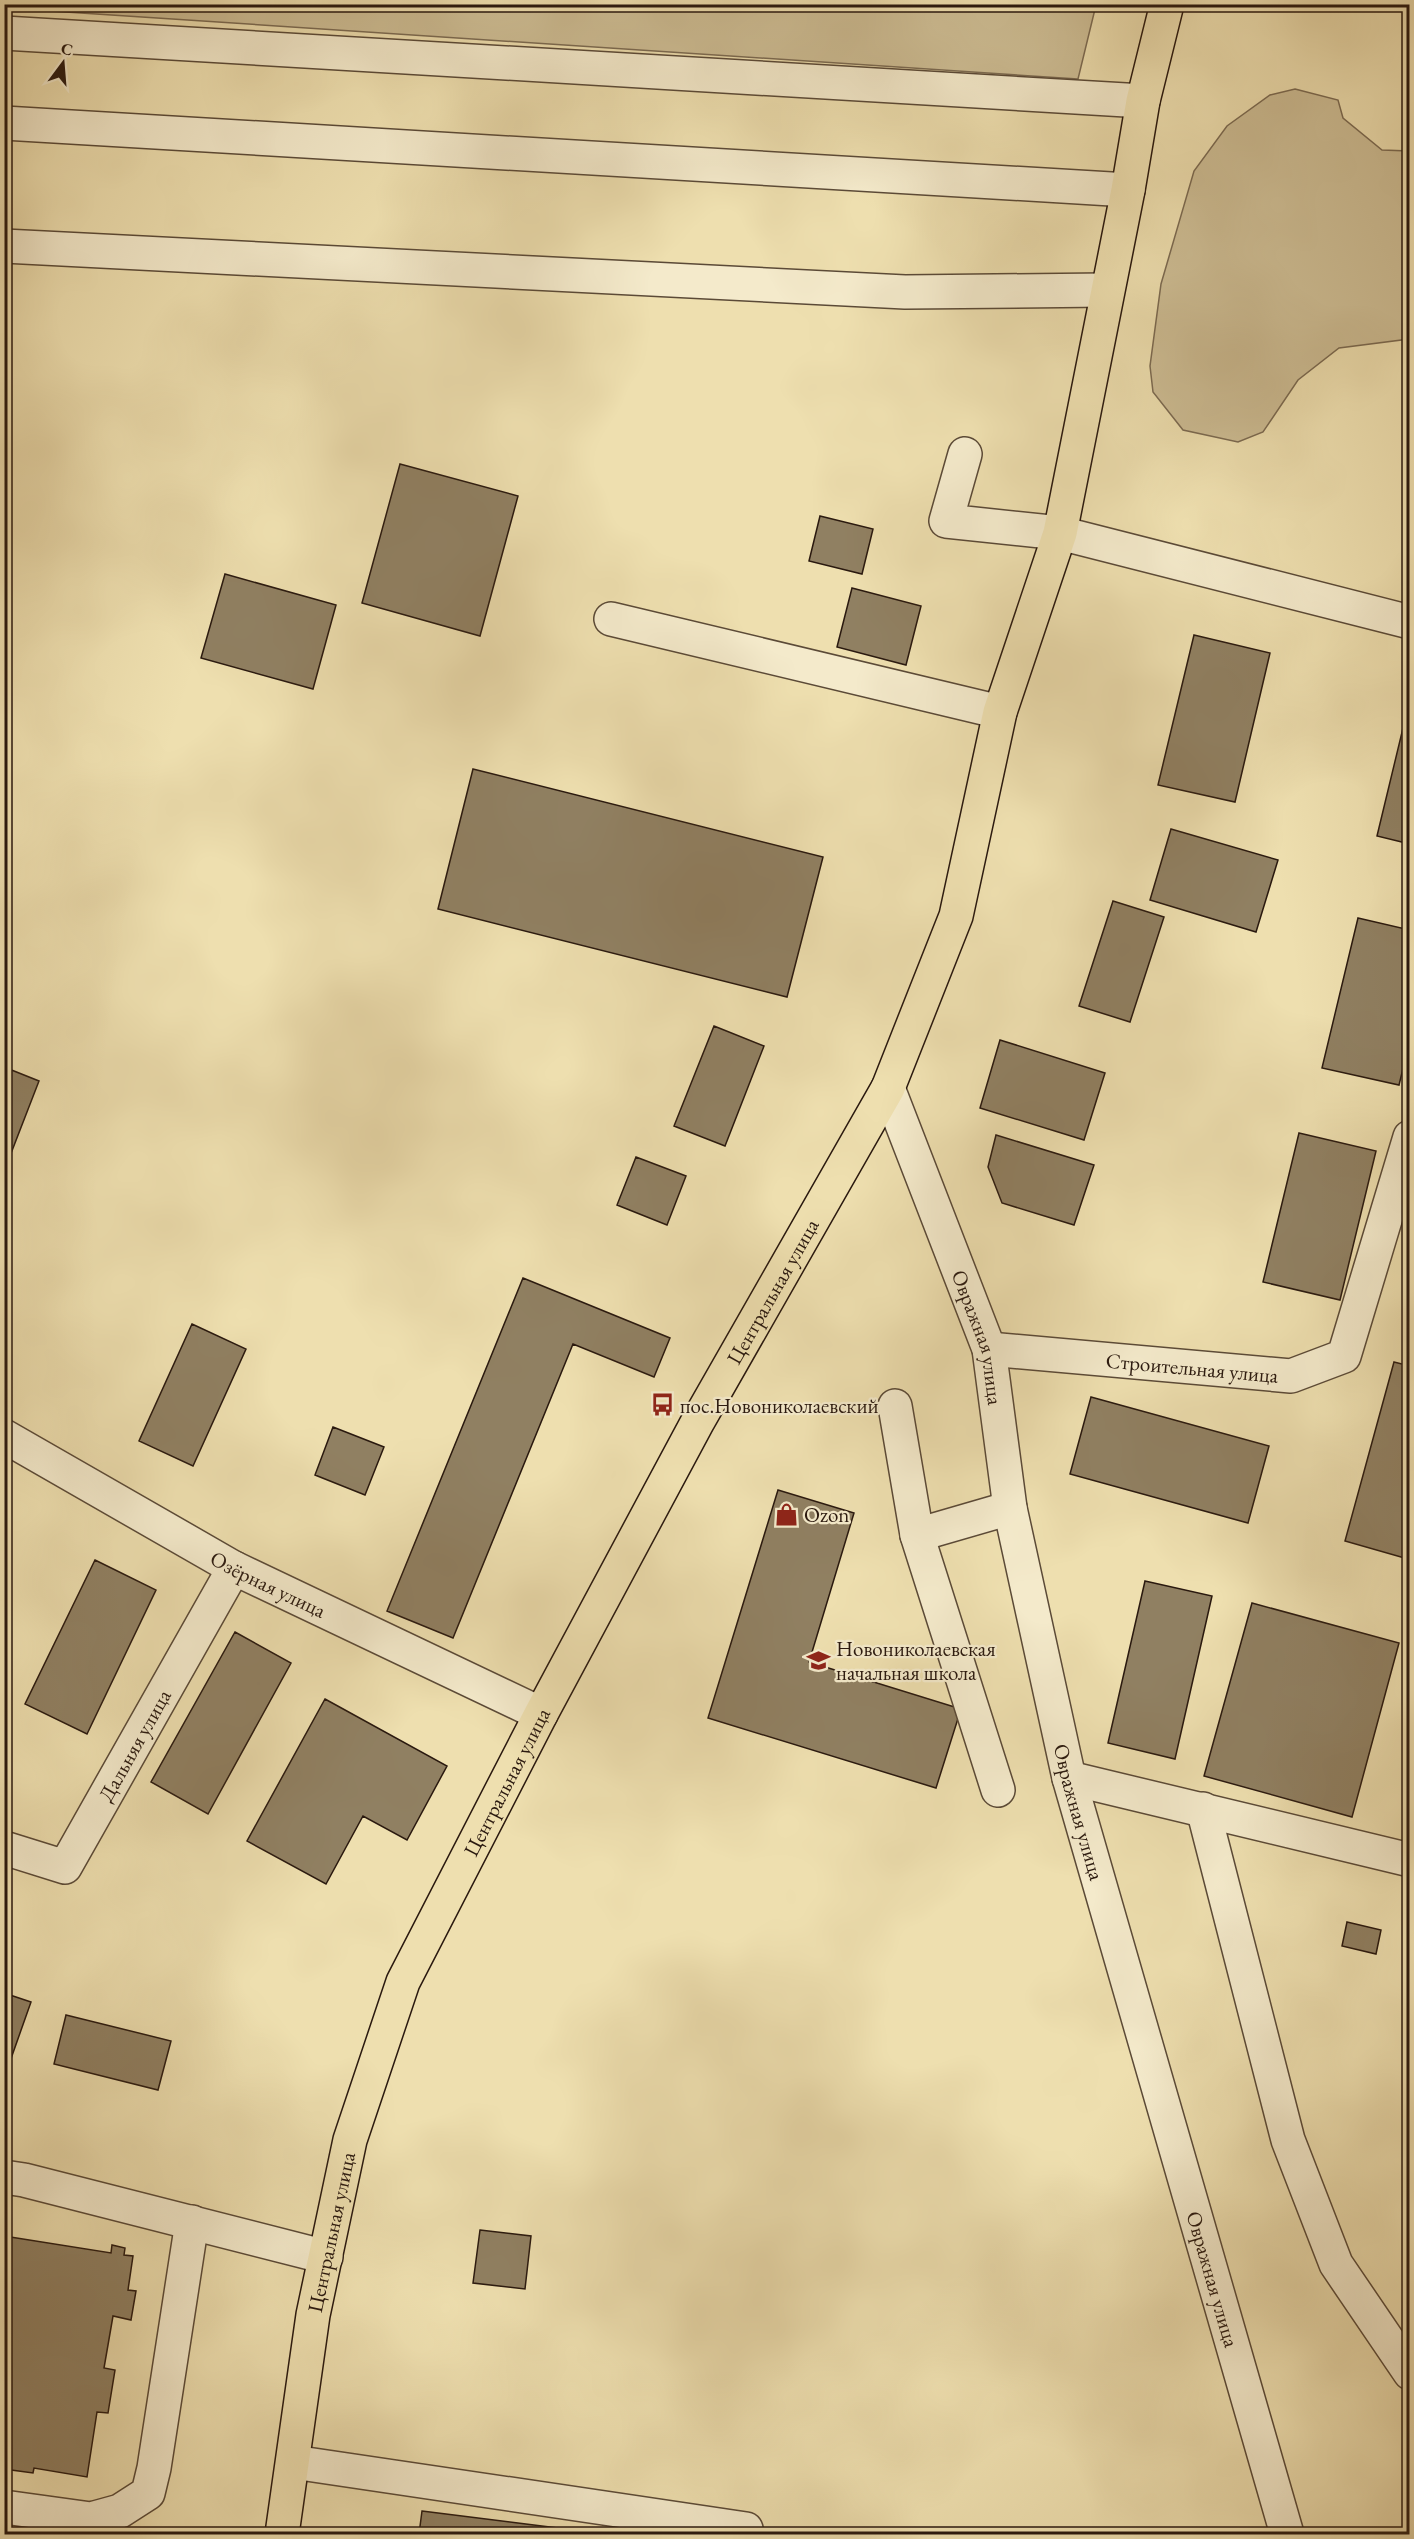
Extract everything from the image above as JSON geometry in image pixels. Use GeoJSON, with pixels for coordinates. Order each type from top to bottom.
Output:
{"type":"FeatureCollection","features":[{"type":"Feature","properties":{"kind":"main road","name":"Центральная улица"},"geometry":{"type":"LineString","coordinates":[[282,2535],[313,2315],[350,2140],[403,1982],[541,1714],[698,1421],[888,1088],[956,916],[1000,712],[1059,533],[1106,290],[1128,190],[1143,101],[1167,4]]}},
{"type":"Feature","properties":{"kind":"street"},"geometry":{"type":"LineString","coordinates":[[4,33],[1143,101]]}},
{"type":"Feature","properties":{"kind":"street"},"geometry":{"type":"LineString","coordinates":[[4,123],[1128,190]]}},
{"type":"Feature","properties":{"kind":"street"},"geometry":{"type":"LineString","coordinates":[[4,246],[905,292],[1106,290]]}},
{"type":"Feature","properties":{"kind":"street"},"geometry":{"type":"LineString","coordinates":[[965,454],[946,521],[1059,533],[1410,622]]}},
{"type":"Feature","properties":{"kind":"street"},"geometry":{"type":"LineString","coordinates":[[611,619],[1000,712]]}},
{"type":"Feature","properties":{"kind":"street","name":"Овражная улица"},"geometry":{"type":"LineString","coordinates":[[888,1088],[989,1349],[1010,1508],[1069,1778],[1285,2533]]}},
{"type":"Feature","properties":{"kind":"street","name":"Строительная улица"},"geometry":{"type":"LineString","coordinates":[[989,1349],[1291,1376],[1344,1356],[1410,1137]]}},
{"type":"Feature","properties":{"kind":"street"},"geometry":{"type":"LineString","coordinates":[[895,1406],[917,1535],[998,1790]]}},
{"type":"Feature","properties":{"kind":"street","name":"Озёрная улица"},"geometry":{"type":"LineString","coordinates":[[4,1436],[234,1568],[541,1714]]}},
{"type":"Feature","properties":{"kind":"street"},"geometry":{"type":"LineString","coordinates":[[917,1535],[1010,1508]]}},
{"type":"Feature","properties":{"kind":"street","name":"Дальняя улица"},"geometry":{"type":"LineString","coordinates":[[4,1848],[65,1867],[234,1568]]}},
{"type":"Feature","properties":{"kind":"street"},"geometry":{"type":"LineString","coordinates":[[1069,1778],[1410,1860]]}},
{"type":"Feature","properties":{"kind":"street"},"geometry":{"type":"LineString","coordinates":[[1203,1809],[1288,2140],[1336,2264],[1410,2373]]}},
{"type":"Feature","properties":{"kind":"street"},"geometry":{"type":"LineString","coordinates":[[4,2177],[24,2180],[326,2257]]}},
{"type":"Feature","properties":{"kind":"street"},"geometry":{"type":"LineString","coordinates":[[4,2506],[91,2518],[120,2511],[148,2493],[154,2468],[192,2222]]}},
{"type":"Feature","properties":{"kind":"street"},"geometry":{"type":"LineString","coordinates":[[293,2462],[746,2529],[745,2535]]}},
{"type":"Feature","properties":{"kind":"shaded area"},"geometry":{"type":"Polygon","coordinates":[[[4,5],[1096,5],[1078,79],[5,8],[4,5]]]}},
{"type":"Feature","properties":{"kind":"shaded area"},"geometry":{"type":"Polygon","coordinates":[[[1295,89],[1338,100],[1343,118],[1382,150],[1409,151],[1409,339],[1339,348],[1298,380],[1263,432],[1238,442],[1183,430],[1153,392],[1150,366],[1161,284],[1194,171],[1227,126],[1270,95],[1295,89]]]}},
{"type":"Feature","properties":{"kind":"building"},"geometry":{"type":"Polygon","coordinates":[[[400,464],[518,496],[480,636],[362,603],[400,464]]]}},
{"type":"Feature","properties":{"kind":"building"},"geometry":{"type":"Polygon","coordinates":[[[820,516],[873,529],[862,574],[809,561],[820,516]]]}},
{"type":"Feature","properties":{"kind":"building"},"geometry":{"type":"Polygon","coordinates":[[[225,574],[336,605],[313,689],[201,658],[225,574]]]}},
{"type":"Feature","properties":{"kind":"building"},"geometry":{"type":"Polygon","coordinates":[[[852,588],[921,606],[906,665],[837,647],[852,588]]]}},
{"type":"Feature","properties":{"kind":"building"},"geometry":{"type":"Polygon","coordinates":[[[1194,635],[1270,653],[1235,802],[1158,785],[1194,635]]]}},
{"type":"Feature","properties":{"kind":"building"},"geometry":{"type":"Polygon","coordinates":[[[1410,699],[1410,844],[1377,836],[1410,699]]]}},
{"type":"Feature","properties":{"kind":"building"},"geometry":{"type":"Polygon","coordinates":[[[473,769],[823,857],[787,997],[438,909],[473,769]]]}},
{"type":"Feature","properties":{"kind":"building"},"geometry":{"type":"Polygon","coordinates":[[[1171,829],[1278,860],[1256,932],[1150,900],[1171,829]]]}},
{"type":"Feature","properties":{"kind":"building"},"geometry":{"type":"Polygon","coordinates":[[[1113,901],[1164,917],[1130,1022],[1079,1006],[1113,901]]]}},
{"type":"Feature","properties":{"kind":"building"},"geometry":{"type":"Polygon","coordinates":[[[1358,918],[1410,930],[1410,1040],[1399,1085],[1322,1068],[1358,918]]]}},
{"type":"Feature","properties":{"kind":"building"},"geometry":{"type":"Polygon","coordinates":[[[714,1026],[764,1046],[725,1146],[674,1126],[714,1026]]]}},
{"type":"Feature","properties":{"kind":"building"},"geometry":{"type":"Polygon","coordinates":[[[1000,1040],[1105,1073],[1084,1140],[980,1108],[1000,1040]]]}},
{"type":"Feature","properties":{"kind":"building"},"geometry":{"type":"Polygon","coordinates":[[[4,1067],[39,1081],[8,1161],[4,1160],[4,1067]]]}},
{"type":"Feature","properties":{"kind":"building"},"geometry":{"type":"Polygon","coordinates":[[[1299,1133],[1376,1151],[1340,1300],[1263,1282],[1299,1133]]]}},
{"type":"Feature","properties":{"kind":"building"},"geometry":{"type":"Polygon","coordinates":[[[996,1135],[1094,1165],[1074,1225],[1002,1203],[988,1167],[996,1135]]]}},
{"type":"Feature","properties":{"kind":"building"},"geometry":{"type":"Polygon","coordinates":[[[636,1157],[686,1176],[667,1225],[617,1205],[636,1157]]]}},
{"type":"Feature","properties":{"kind":"building"},"geometry":{"type":"Polygon","coordinates":[[[523,1278],[670,1338],[654,1377],[573,1344],[453,1638],[387,1611],[523,1278]]]}},
{"type":"Feature","properties":{"kind":"building"},"geometry":{"type":"Polygon","coordinates":[[[192,1324],[246,1349],[193,1466],[139,1441],[192,1324]]]}},
{"type":"Feature","properties":{"kind":"building"},"geometry":{"type":"Polygon","coordinates":[[[1394,1362],[1410,1366],[1408,1559],[1345,1541],[1394,1362]]]}},
{"type":"Feature","properties":{"kind":"building"},"geometry":{"type":"Polygon","coordinates":[[[1091,1397],[1269,1446],[1248,1523],[1070,1474],[1091,1397]]]}},
{"type":"Feature","properties":{"kind":"building"},"geometry":{"type":"Polygon","coordinates":[[[333,1427],[384,1447],[365,1495],[315,1475],[333,1427]]]}},
{"type":"Feature","properties":{"kind":"building"},"geometry":{"type":"Polygon","coordinates":[[[778,1490],[854,1513],[809,1662],[961,1709],[936,1788],[708,1718],[778,1490]]]}},
{"type":"Feature","properties":{"kind":"building"},"geometry":{"type":"Polygon","coordinates":[[[95,1560],[156,1590],[87,1734],[25,1704],[95,1560]]]}},
{"type":"Feature","properties":{"kind":"building"},"geometry":{"type":"Polygon","coordinates":[[[1145,1581],[1212,1596],[1175,1759],[1108,1743],[1145,1581]]]}},
{"type":"Feature","properties":{"kind":"building"},"geometry":{"type":"Polygon","coordinates":[[[1252,1603],[1399,1643],[1352,1817],[1204,1776],[1252,1603]]]}},
{"type":"Feature","properties":{"kind":"building"},"geometry":{"type":"Polygon","coordinates":[[[235,1632],[291,1663],[208,1814],[151,1782],[235,1632]]]}},
{"type":"Feature","properties":{"kind":"building"},"geometry":{"type":"Polygon","coordinates":[[[325,1699],[447,1766],[407,1840],[363,1816],[326,1884],[247,1841],[325,1699]]]}},
{"type":"Feature","properties":{"kind":"building"},"geometry":{"type":"Polygon","coordinates":[[[1347,1922],[1381,1930],[1376,1954],[1342,1946],[1347,1922]]]}},
{"type":"Feature","properties":{"kind":"building"},"geometry":{"type":"Polygon","coordinates":[[[4,1993],[31,2002],[8,2067],[4,2066],[4,1993]]]}},
{"type":"Feature","properties":{"kind":"building"},"geometry":{"type":"Polygon","coordinates":[[[66,2015],[171,2041],[158,2090],[54,2064],[66,2015]]]}},
{"type":"Feature","properties":{"kind":"building"},"geometry":{"type":"Polygon","coordinates":[[[480,2230],[531,2236],[525,2289],[473,2283],[480,2230]]]}},
{"type":"Feature","properties":{"kind":"building"},"geometry":{"type":"Polygon","coordinates":[[[4,2236],[111,2253],[112,2245],[125,2248],[124,2255],[133,2256],[128,2290],[136,2291],[131,2320],[113,2316],[104,2368],[115,2370],[108,2413],[97,2412],[87,2477],[34,2468],[33,2473],[4,2469],[4,2236]]]}},
{"type":"Feature","properties":{"kind":"building"},"geometry":{"type":"Polygon","coordinates":[[[422,2511],[573,2530],[572,2534],[419,2534],[422,2511]]]}},
{"type":"Feature","properties":{"kind":"place","name":"пос.Новониколаевский"},"geometry":{"type":"Point","coordinates":[662,1405]}},
{"type":"Feature","properties":{"kind":"place","name":"Ozon"},"geometry":{"type":"Point","coordinates":[786,1514]}},
{"type":"Feature","properties":{"kind":"place","name":"Новониколаевская начальная школа"},"geometry":{"type":"Point","coordinates":[818,1660]}}]}
